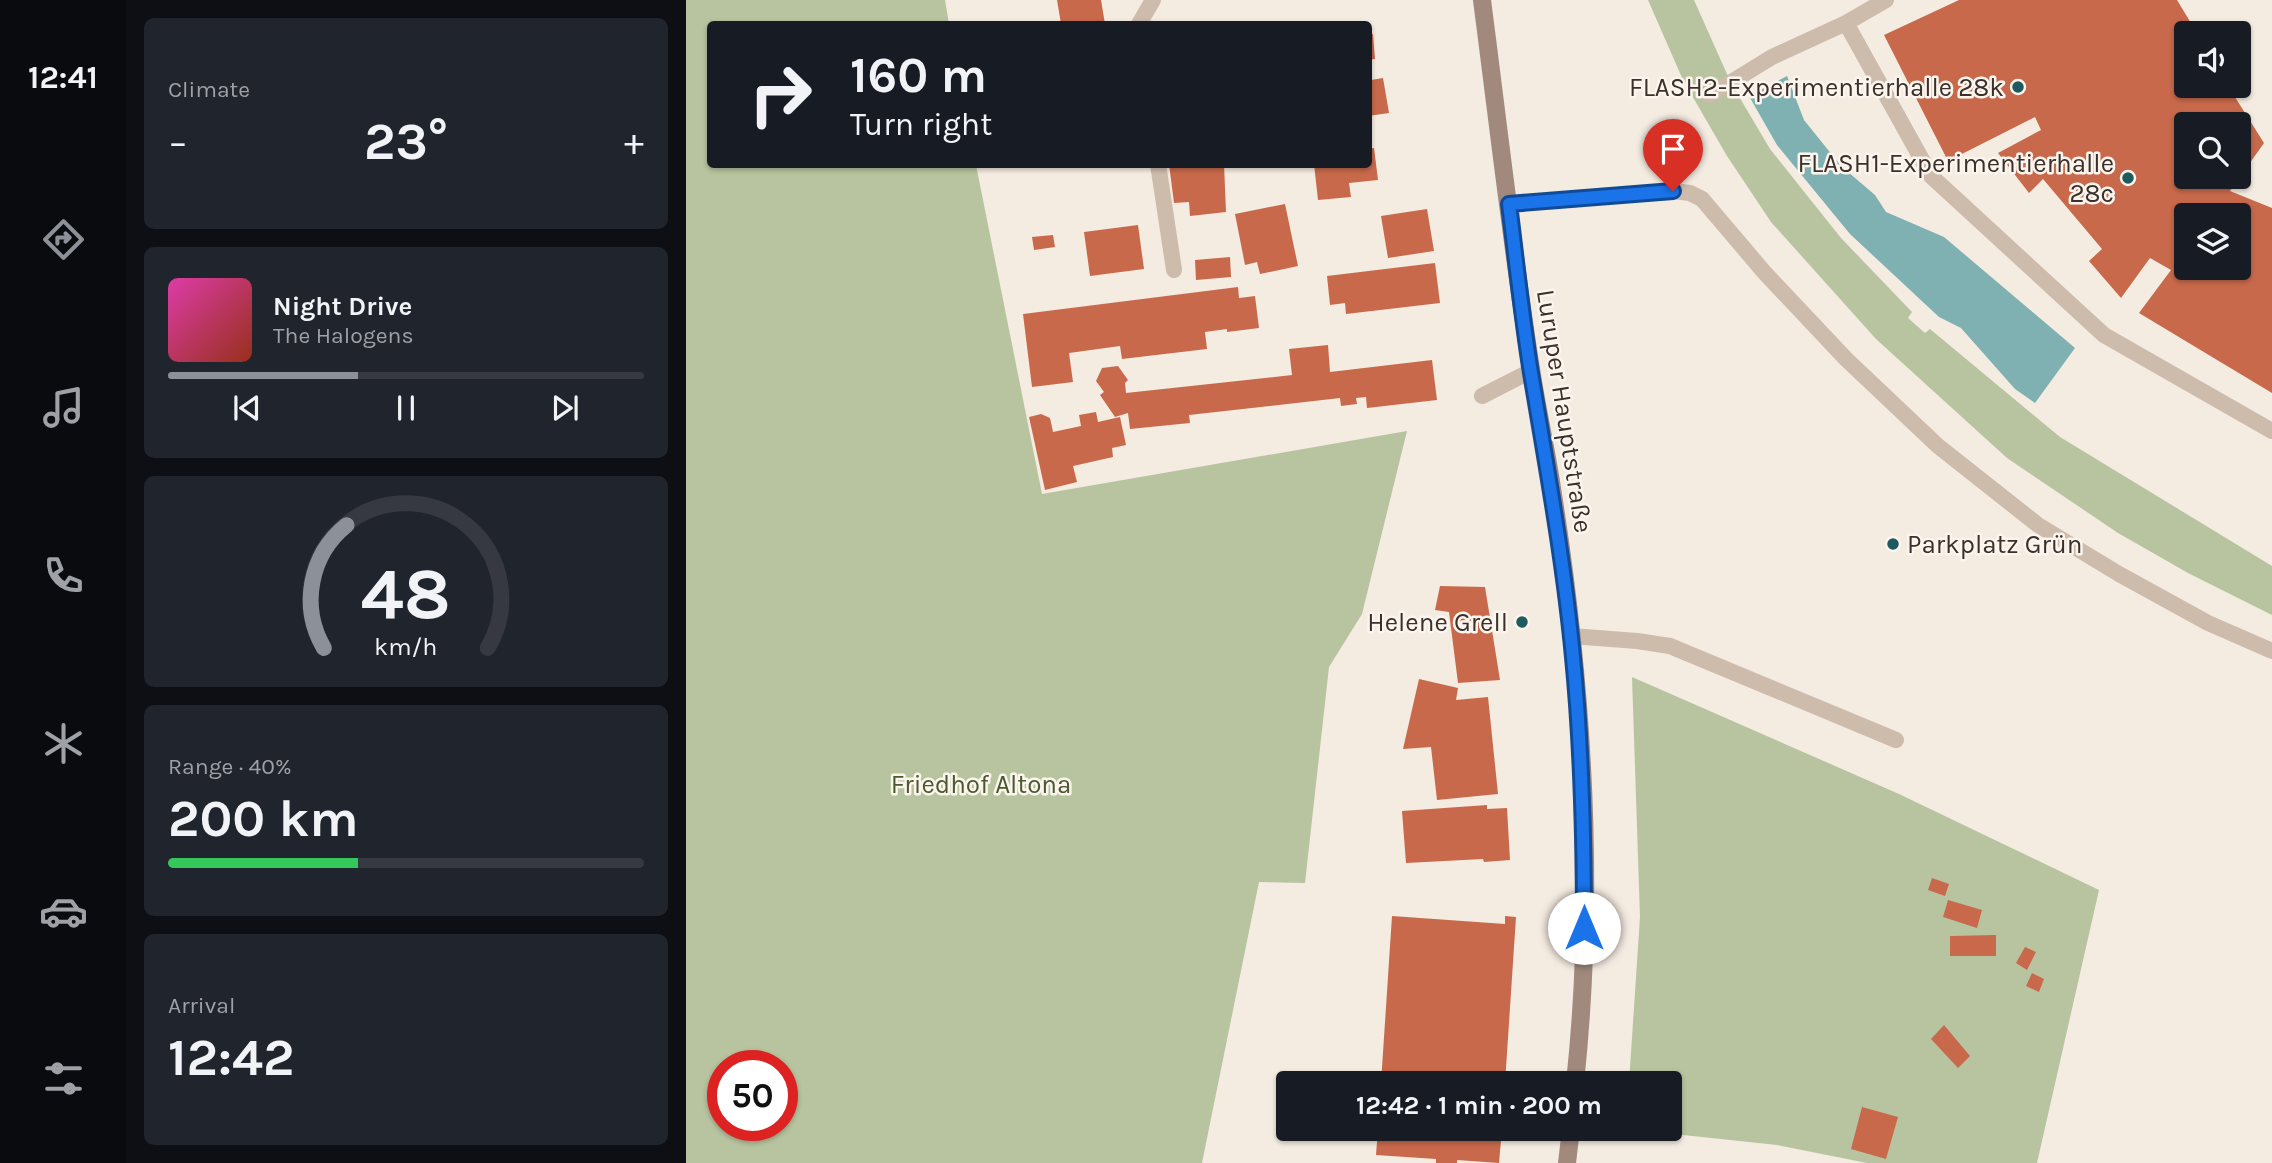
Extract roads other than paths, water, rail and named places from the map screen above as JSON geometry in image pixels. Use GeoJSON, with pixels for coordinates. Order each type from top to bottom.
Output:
{"type":"FeatureCollection","features":[{"type":"Feature","properties":{"kind":"main road","name":"Luruper Hauptstraße"},"geometry":{"type":"LineString","coordinates":[[1482,0],[1531,371],[1552,487],[1579,719],[1584,835],[1581,1024],[1576,1071]]}},
{"type":"Feature","properties":{"kind":"main road"},"geometry":{"type":"LineString","coordinates":[[1567,1163],[1570,1141]]}},
{"type":"Feature","properties":{"kind":"lane"},"geometry":{"type":"LineString","coordinates":[[1141,21],[1153,0]]}},
{"type":"Feature","properties":{"kind":"lane"},"geometry":{"type":"LineString","coordinates":[[1710,95],[1772,57],[1846,23],[1886,0]]}},
{"type":"Feature","properties":{"kind":"lane"},"geometry":{"type":"LineString","coordinates":[[1846,23],[1931,176],[2104,335],[2272,432]]}},
{"type":"Feature","properties":{"kind":"lane"},"geometry":{"type":"LineString","coordinates":[[1159,168],[1174,270]]}},
{"type":"Feature","properties":{"kind":"lane"},"geometry":{"type":"LineString","coordinates":[[1509,204],[1673,191],[1690,193],[1702,199],[1846,359],[1958,462],[2038,525],[2119,574],[2208,624],[2272,651]]}},
{"type":"Feature","properties":{"kind":"lane"},"geometry":{"type":"LineString","coordinates":[[1482,396],[1531,371]]}},
{"type":"Feature","properties":{"kind":"lane"},"geometry":{"type":"LineString","coordinates":[[1571,636],[1670,646],[1896,740]]}},
{"type":"Feature","properties":{"kind":"water"},"geometry":{"type":"Polygon","coordinates":[[[1787,76],[1804,120],[1841,166],[1875,195],[1886,212],[1944,237],[2075,348],[2035,403],[2015,389],[1961,328],[1939,317],[1850,234],[1777,145],[1749,96],[1787,76]]]}},
{"type":"Feature","properties":{"kind":"place","name":"FLASH2-Experimentierhalle 28k"},"geometry":{"type":"Point","coordinates":[2018,87]}},
{"type":"Feature","properties":{"kind":"place","name":"FLASH1-Experimentierhalle 28c"},"geometry":{"type":"Point","coordinates":[2128,178]}},
{"type":"Feature","properties":{"kind":"place","name":"Parkplatz Grün"},"geometry":{"type":"Point","coordinates":[1893,544]}},
{"type":"Feature","properties":{"kind":"place","name":"Helene Grell"},"geometry":{"type":"Point","coordinates":[1522,622]}},
{"type":"Feature","properties":{"kind":"park label","name":"Friedhof Altona"},"geometry":{"type":"Point","coordinates":[981,784]}}]}
